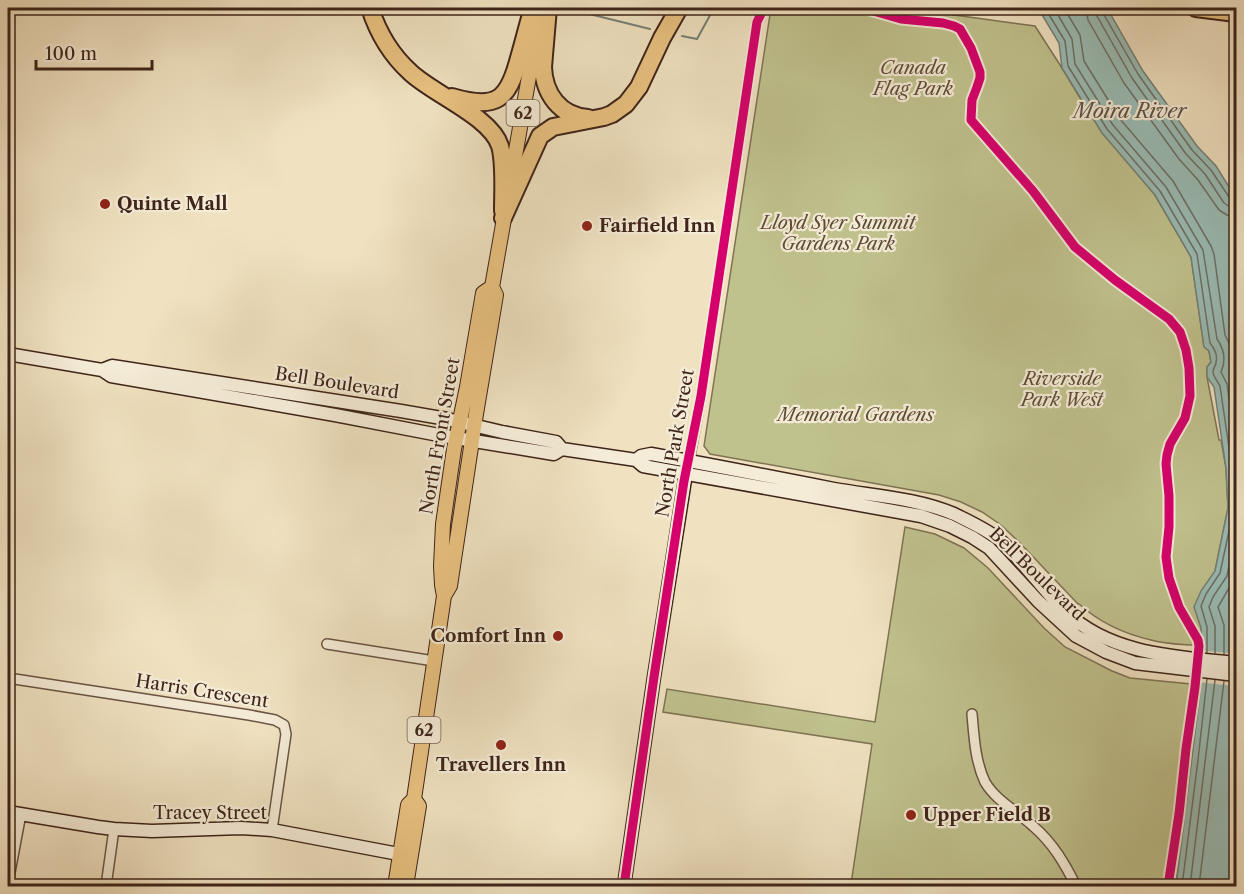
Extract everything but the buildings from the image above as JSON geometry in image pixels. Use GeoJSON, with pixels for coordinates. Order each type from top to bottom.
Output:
{"type":"FeatureCollection","features":[{"type":"Feature","properties":{"kind":"highway"},"geometry":{"type":"LineString","coordinates":[[370,8],[379,33],[393,54],[411,74],[481,121],[496,137],[501,148],[503,218]]}},
{"type":"Feature","properties":{"kind":"highway"},"geometry":{"type":"LineString","coordinates":[[432,89],[476,102],[495,100],[502,95],[512,82],[533,8]]}},
{"type":"Feature","properties":{"kind":"highway"},"geometry":{"type":"LineString","coordinates":[[548,8],[543,67],[550,94],[567,113],[581,117],[604,117]]}},
{"type":"Feature","properties":{"kind":"highway"},"geometry":{"type":"LineString","coordinates":[[503,218],[540,136],[553,127],[604,117],[620,109],[633,96],[646,75],[672,8]]}},
{"type":"Feature","properties":{"kind":"highway"},"geometry":{"type":"LineString","coordinates":[[662,38],[679,8]]}},
{"type":"Feature","properties":{"kind":"highway"},"geometry":{"type":"LineString","coordinates":[[1196,8],[1236,14]]}},
{"type":"Feature","properties":{"kind":"main road","name":"North Front Street"},"geometry":{"type":"LineString","coordinates":[[444,596],[450,586],[496,295],[492,287],[541,8]]}},
{"type":"Feature","properties":{"kind":"main road","name":"North Front Street"},"geometry":{"type":"LineString","coordinates":[[394,886],[419,806],[414,799],[444,596],[442,535],[483,293],[492,287]]}},
{"type":"Feature","properties":{"kind":"main road","name":"Bell Boulevard"},"geometry":{"type":"LineString","coordinates":[[8,354],[102,370],[111,376],[554,454],[562,449],[636,460],[641,456],[651,454],[687,467],[921,516],[950,526],[989,548],[1038,601],[1076,636],[1106,652],[1135,663],[1236,663]]}},
{"type":"Feature","properties":{"kind":"main road","name":"Bell Boulevard"},"geometry":{"type":"LineString","coordinates":[[102,370],[112,366],[401,411],[556,442],[562,449]]}},
{"type":"Feature","properties":{"kind":"main road","name":"North Park Street"},"geometry":{"type":"LineString","coordinates":[[624,886],[687,467]]}},
{"type":"Feature","properties":{"kind":"main road","name":"Bell Boulevard"},"geometry":{"type":"LineString","coordinates":[[1185,664],[1236,675]]}},
{"type":"Feature","properties":{"kind":"main road","name":"Tracey Street"},"geometry":{"type":"LineString","coordinates":[[8,812],[114,829],[152,831],[241,828],[272,830],[405,855]]}},
{"type":"Feature","properties":{"kind":"main road","name":"North Front Street"},"geometry":{"type":"LineString","coordinates":[[405,855],[406,886]]}},
{"type":"Feature","properties":{"kind":"street","name":"North Park Street"},"geometry":{"type":"LineString","coordinates":[[687,467],[701,396],[757,22],[764,8]]}},
{"type":"Feature","properties":{"kind":"street"},"geometry":{"type":"LineString","coordinates":[[327,644],[434,661]]}},
{"type":"Feature","properties":{"kind":"street","name":"Harris Crescent"},"geometry":{"type":"LineString","coordinates":[[8,678],[249,715],[284,724],[286,734],[272,830]]}},
{"type":"Feature","properties":{"kind":"street"},"geometry":{"type":"LineString","coordinates":[[972,714],[979,767],[986,782],[1002,801],[1034,826],[1047,840],[1068,869],[1076,886]]}},
{"type":"Feature","properties":{"kind":"street"},"geometry":{"type":"LineString","coordinates":[[8,883],[21,814]]}},
{"type":"Feature","properties":{"kind":"street"},"geometry":{"type":"LineString","coordinates":[[106,886],[114,829]]}},
{"type":"Feature","properties":{"kind":"green space","name":"Riverside Park West"},"geometry":{"type":"Polygon","coordinates":[[[771,8],[903,8],[1035,26],[1091,116],[1155,195],[1191,257],[1204,346],[1209,351],[1211,362],[1207,367],[1207,377],[1226,468],[1228,508],[1203,646],[1157,642],[1104,622],[1078,604],[1001,525],[961,502],[939,495],[710,454],[704,446],[771,8]]]}},
{"type":"Feature","properties":{"kind":"green space"},"geometry":{"type":"Polygon","coordinates":[[[905,527],[935,534],[964,548],[988,568],[1065,647],[1130,678],[1201,685],[1175,886],[865,886],[851,884],[872,744],[663,712],[667,689],[875,722],[905,527]]]}},
{"type":"Feature","properties":{"kind":"water","name":"Moira River"},"geometry":{"type":"Polygon","coordinates":[[[1038,8],[1107,8],[1143,71],[1197,146],[1216,166],[1236,198],[1236,886],[1176,886],[1201,685],[1201,628],[1194,607],[1201,591],[1215,571],[1228,508],[1226,468],[1214,387],[1207,377],[1207,367],[1211,362],[1209,351],[1204,347],[1191,257],[1155,195],[1102,133],[1062,68],[1059,43],[1038,8]]]}},
{"type":"Feature","properties":{"kind":"pier"},"geometry":{"type":"Polygon","coordinates":[[[1198,650],[1236,654],[1236,688],[1198,682],[1198,650]]]}},
{"type":"Feature","properties":{"kind":"waterway"},"geometry":{"type":"LineString","coordinates":[[565,8],[650,29]]}},
{"type":"Feature","properties":{"kind":"waterway"},"geometry":{"type":"LineString","coordinates":[[682,36],[697,39],[714,8]]}},
{"type":"Feature","properties":{"kind":"waterway"},"geometry":{"type":"LineString","coordinates":[[972,8],[987,10],[997,8]]}},
{"type":"Feature","properties":{"kind":"cycle path"},"geometry":{"type":"LineString","coordinates":[[624,886],[684,481],[701,396],[757,22],[764,8]]}},
{"type":"Feature","properties":{"kind":"cycle path"},"geometry":{"type":"LineString","coordinates":[[863,8],[901,19],[943,23],[960,29],[971,48],[980,72],[972,100],[971,120],[1033,191],[1075,247],[1115,280],[1169,319],[1180,332],[1189,368],[1190,396],[1185,418],[1170,444],[1167,455],[1169,527],[1166,557],[1169,578],[1179,607],[1198,640],[1199,646],[1168,886]]}},
{"type":"Feature","properties":{"kind":"place","name":"Quinte Mall"},"geometry":{"type":"Point","coordinates":[105,204]}},
{"type":"Feature","properties":{"kind":"place","name":"Fairfield Inn"},"geometry":{"type":"Point","coordinates":[587,226]}},
{"type":"Feature","properties":{"kind":"place","name":"Comfort Inn"},"geometry":{"type":"Point","coordinates":[558,636]}},
{"type":"Feature","properties":{"kind":"place","name":"Travellers Inn"},"geometry":{"type":"Point","coordinates":[501,745]}},
{"type":"Feature","properties":{"kind":"place","name":"Upper Field B"},"geometry":{"type":"Point","coordinates":[911,815]}},
{"type":"Feature","properties":{"kind":"park label","name":"Canada Flag Park"},"geometry":{"type":"Point","coordinates":[913,78]}},
{"type":"Feature","properties":{"kind":"park label","name":"Lloyd Syer Summit Gardens Park"},"geometry":{"type":"Point","coordinates":[838,233]}},
{"type":"Feature","properties":{"kind":"park label","name":"Memorial Gardens"},"geometry":{"type":"Point","coordinates":[856,415]}}]}
